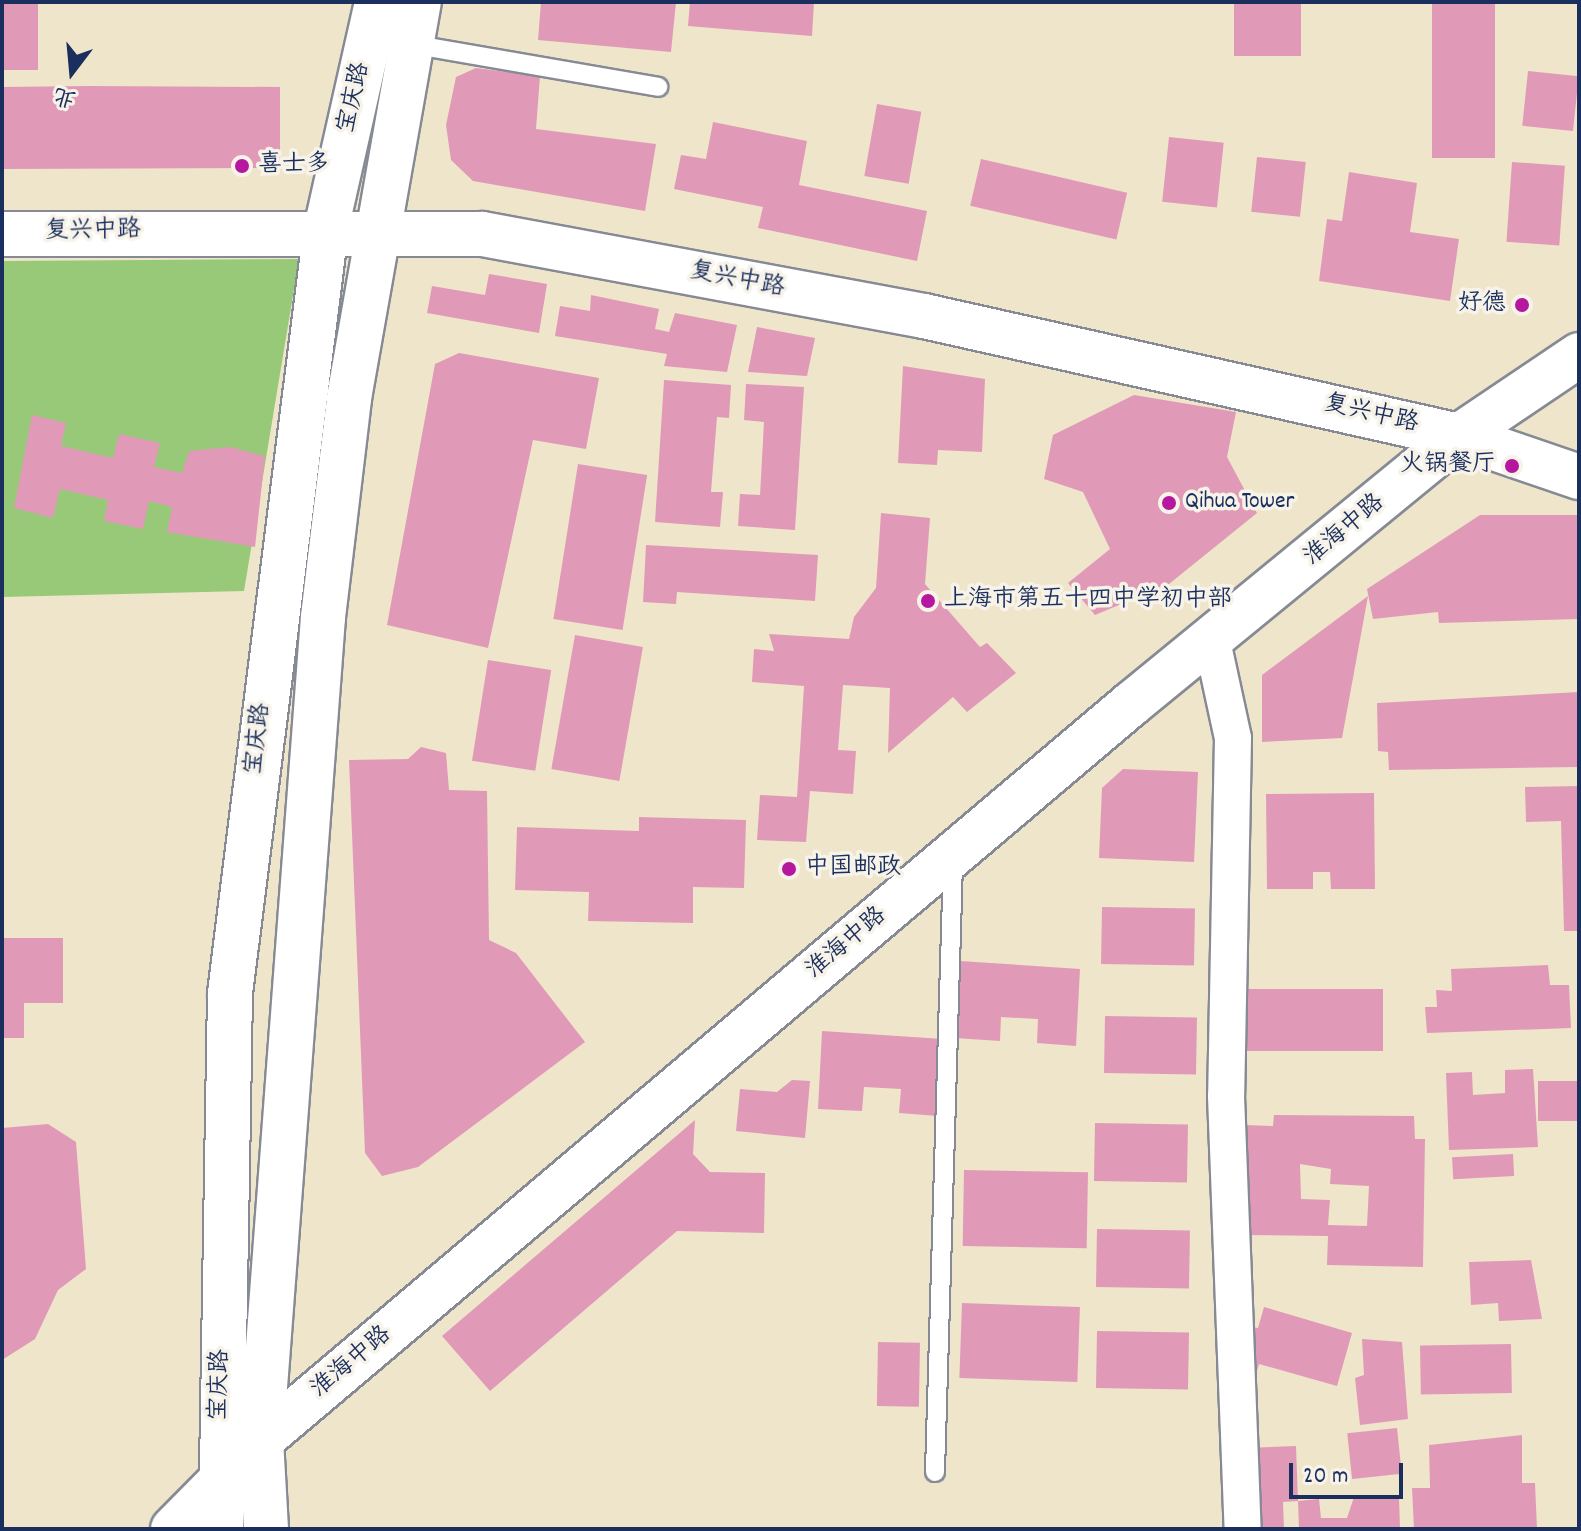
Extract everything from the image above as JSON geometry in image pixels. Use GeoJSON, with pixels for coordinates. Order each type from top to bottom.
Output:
{"type":"FeatureCollection","features":[{"type":"Feature","properties":{"kind":"main road","name":"宝庆路"},"geometry":{"type":"LineString","coordinates":[[221,1529],[217,1483],[230,993],[326,229],[377,2]]}},
{"type":"Feature","properties":{"kind":"main road","name":"宝庆路"},"geometry":{"type":"LineString","coordinates":[[266,1529],[261,1440],[323,617],[379,230],[419,2]]}},
{"type":"Feature","properties":{"kind":"main road","name":"复兴中路"},"geometry":{"type":"LineString","coordinates":[[2,234],[326,229],[482,234],[909,313],[1459,436],[1579,477]]}},
{"type":"Feature","properties":{"kind":"main road","name":"淮海中路"},"geometry":{"type":"LineString","coordinates":[[173,1529],[261,1440],[953,855],[1459,436],[1579,355]]}},
{"type":"Feature","properties":{"kind":"street"},"geometry":{"type":"LineString","coordinates":[[1212,641],[1233,738],[1226,1096],[1243,1529]]}},
{"type":"Feature","properties":{"kind":"lane"},"geometry":{"type":"LineString","coordinates":[[410,44],[658,87]]}},
{"type":"Feature","properties":{"kind":"lane"},"geometry":{"type":"LineString","coordinates":[[935,1472],[953,855]]}},
{"type":"Feature","properties":{"kind":"green space"},"geometry":{"type":"Polygon","coordinates":[[[299,259],[244,591],[2,597],[2,261],[299,259]]]}},
{"type":"Feature","properties":{"kind":"building"},"geometry":{"type":"Polygon","coordinates":[[[2,2],[38,2],[38,70],[2,70],[2,2]]]}},
{"type":"Feature","properties":{"kind":"building"},"geometry":{"type":"Polygon","coordinates":[[[541,2],[676,2],[671,52],[538,40],[541,2]]]}},
{"type":"Feature","properties":{"kind":"building"},"geometry":{"type":"Polygon","coordinates":[[[690,2],[814,2],[812,36],[688,26],[690,2]]]}},
{"type":"Feature","properties":{"kind":"building"},"geometry":{"type":"Polygon","coordinates":[[[1234,2],[1301,2],[1301,56],[1234,56],[1234,2]]]}},
{"type":"Feature","properties":{"kind":"building"},"geometry":{"type":"Polygon","coordinates":[[[1432,2],[1495,2],[1495,158],[1432,158],[1432,2]]]}},
{"type":"Feature","properties":{"kind":"building"},"geometry":{"type":"Polygon","coordinates":[[[476,68],[540,76],[536,129],[656,144],[645,211],[473,181],[451,160],[446,125],[456,77],[476,68]]]}},
{"type":"Feature","properties":{"kind":"building"},"geometry":{"type":"Polygon","coordinates":[[[1528,71],[1579,76],[1573,131],[1522,126],[1528,71]]]}},
{"type":"Feature","properties":{"kind":"building"},"geometry":{"type":"Polygon","coordinates":[[[2,87],[280,87],[280,168],[2,169],[2,87]]]}},
{"type":"Feature","properties":{"kind":"building"},"geometry":{"type":"Polygon","coordinates":[[[877,104],[921,112],[909,184],[864,176],[877,104]]]}},
{"type":"Feature","properties":{"kind":"building"},"geometry":{"type":"Polygon","coordinates":[[[713,122],[807,141],[799,185],[927,211],[917,261],[758,228],[763,207],[674,189],[681,155],[706,159],[713,122]]]}},
{"type":"Feature","properties":{"kind":"building"},"geometry":{"type":"Polygon","coordinates":[[[1169,137],[1224,143],[1217,207],[1162,202],[1169,137]]]}},
{"type":"Feature","properties":{"kind":"building"},"geometry":{"type":"Polygon","coordinates":[[[1257,157],[1306,162],[1300,217],[1251,212],[1257,157]]]}},
{"type":"Feature","properties":{"kind":"building"},"geometry":{"type":"Polygon","coordinates":[[[981,159],[1127,193],[1116,240],[970,206],[981,159]]]}},
{"type":"Feature","properties":{"kind":"building"},"geometry":{"type":"Polygon","coordinates":[[[1512,162],[1565,166],[1559,246],[1506,242],[1512,162]]]}},
{"type":"Feature","properties":{"kind":"building"},"geometry":{"type":"Polygon","coordinates":[[[1349,172],[1417,183],[1410,232],[1459,239],[1450,301],[1319,281],[1327,219],[1342,221],[1349,172]]]}},
{"type":"Feature","properties":{"kind":"building"},"geometry":{"type":"Polygon","coordinates":[[[489,274],[547,284],[539,333],[427,313],[432,286],[485,295],[489,274]]]}},
{"type":"Feature","properties":{"kind":"building"},"geometry":{"type":"Polygon","coordinates":[[[591,295],[659,309],[655,329],[669,332],[675,313],[737,325],[727,372],[664,366],[667,354],[555,336],[560,306],[590,311],[591,295]]]}},
{"type":"Feature","properties":{"kind":"building"},"geometry":{"type":"Polygon","coordinates":[[[757,327],[815,338],[807,376],[748,372],[757,327]]]}},
{"type":"Feature","properties":{"kind":"building"},"geometry":{"type":"Polygon","coordinates":[[[459,353],[599,378],[586,449],[533,440],[488,648],[387,625],[435,364],[459,353]]]}},
{"type":"Feature","properties":{"kind":"building"},"geometry":{"type":"Polygon","coordinates":[[[903,366],[985,379],[982,452],[938,450],[937,465],[898,463],[903,366]]]}},
{"type":"Feature","properties":{"kind":"building"},"geometry":{"type":"Polygon","coordinates":[[[664,380],[731,385],[729,418],[717,417],[711,492],[723,492],[720,527],[655,522],[664,380]]]}},
{"type":"Feature","properties":{"kind":"building"},"geometry":{"type":"Polygon","coordinates":[[[746,384],[804,387],[795,530],[738,526],[740,494],[760,495],[764,422],[744,420],[746,384]]]}},
{"type":"Feature","properties":{"kind":"building","name":"Qihua Tower"},"geometry":{"type":"Polygon","coordinates":[[[1134,395],[1236,412],[1227,457],[1257,513],[1169,584],[1095,615],[1068,583],[1110,549],[1083,492],[1044,479],[1053,435],[1134,395]]]}},
{"type":"Feature","properties":{"kind":"building"},"geometry":{"type":"Polygon","coordinates":[[[32,415],[66,423],[61,446],[113,458],[119,434],[160,443],[154,467],[182,473],[189,451],[230,447],[265,456],[255,547],[167,532],[172,507],[149,501],[143,529],[104,521],[108,500],[60,489],[53,518],[14,508],[32,415]]]}},
{"type":"Feature","properties":{"kind":"building"},"geometry":{"type":"Polygon","coordinates":[[[578,464],[647,475],[623,630],[553,619],[578,464]]]}},
{"type":"Feature","properties":{"kind":"building"},"geometry":{"type":"Polygon","coordinates":[[[881,513],[930,518],[925,584],[980,647],[987,643],[1016,673],[967,712],[953,697],[888,753],[890,688],[843,685],[838,750],[856,751],[853,794],[810,791],[806,842],[757,840],[760,795],[797,797],[804,686],[752,682],[754,649],[774,651],[769,634],[849,639],[854,617],[876,588],[881,513]]]}},
{"type":"Feature","properties":{"kind":"building"},"geometry":{"type":"Polygon","coordinates":[[[1480,515],[1579,515],[1579,619],[1439,623],[1438,612],[1373,619],[1367,589],[1480,515]]]}},
{"type":"Feature","properties":{"kind":"building"},"geometry":{"type":"Polygon","coordinates":[[[646,545],[818,555],[815,601],[677,592],[676,604],[643,602],[646,545]]]}},
{"type":"Feature","properties":{"kind":"building"},"geometry":{"type":"Polygon","coordinates":[[[1368,596],[1342,738],[1262,742],[1262,675],[1368,596]]]}},
{"type":"Feature","properties":{"kind":"building"},"geometry":{"type":"Polygon","coordinates":[[[575,635],[643,647],[619,781],[551,769],[575,635]]]}},
{"type":"Feature","properties":{"kind":"building"},"geometry":{"type":"Polygon","coordinates":[[[488,660],[551,670],[535,771],[472,761],[488,660]]]}},
{"type":"Feature","properties":{"kind":"building"},"geometry":{"type":"Polygon","coordinates":[[[1579,692],[1579,767],[1389,770],[1388,752],[1378,751],[1377,703],[1579,692]]]}},
{"type":"Feature","properties":{"kind":"building"},"geometry":{"type":"Polygon","coordinates":[[[421,747],[446,753],[449,790],[487,791],[489,940],[516,953],[585,1042],[418,1167],[382,1176],[365,1153],[349,760],[408,759],[421,747]]]}},
{"type":"Feature","properties":{"kind":"building"},"geometry":{"type":"Polygon","coordinates":[[[1123,769],[1198,772],[1194,862],[1099,858],[1102,788],[1123,769]]]}},
{"type":"Feature","properties":{"kind":"building"},"geometry":{"type":"Polygon","coordinates":[[[1579,786],[1579,931],[1564,931],[1561,821],[1526,822],[1525,787],[1579,786]]]}},
{"type":"Feature","properties":{"kind":"building"},"geometry":{"type":"Polygon","coordinates":[[[1374,793],[1375,889],[1331,889],[1330,872],[1313,872],[1313,889],[1267,889],[1266,794],[1374,793]]]}},
{"type":"Feature","properties":{"kind":"building"},"geometry":{"type":"Polygon","coordinates":[[[639,817],[746,820],[744,888],[693,887],[693,923],[588,921],[589,892],[515,890],[517,827],[639,831],[639,817]]]}},
{"type":"Feature","properties":{"kind":"building"},"geometry":{"type":"Polygon","coordinates":[[[1102,907],[1195,909],[1194,966],[1101,964],[1102,907]]]}},
{"type":"Feature","properties":{"kind":"building"},"geometry":{"type":"Polygon","coordinates":[[[2,938],[63,938],[63,1003],[24,1003],[24,1038],[2,1038],[2,938]]]}},
{"type":"Feature","properties":{"kind":"building"},"geometry":{"type":"Polygon","coordinates":[[[960,961],[1080,969],[1076,1046],[1037,1043],[1038,1019],[1001,1017],[1000,1041],[955,1038],[960,961]]]}},
{"type":"Feature","properties":{"kind":"building"},"geometry":{"type":"Polygon","coordinates":[[[1548,965],[1550,985],[1569,985],[1571,1028],[1427,1033],[1425,1007],[1437,1007],[1436,990],[1452,991],[1451,969],[1548,965]]]}},
{"type":"Feature","properties":{"kind":"building"},"geometry":{"type":"Polygon","coordinates":[[[1240,989],[1383,989],[1383,1051],[1240,1051],[1240,989]]]}},
{"type":"Feature","properties":{"kind":"building"},"geometry":{"type":"Polygon","coordinates":[[[1105,1016],[1197,1018],[1196,1075],[1104,1073],[1105,1016]]]}},
{"type":"Feature","properties":{"kind":"building"},"geometry":{"type":"Polygon","coordinates":[[[822,1031],[943,1039],[938,1116],[899,1113],[901,1089],[864,1087],[862,1111],[818,1109],[822,1031]]]}},
{"type":"Feature","properties":{"kind":"building"},"geometry":{"type":"Polygon","coordinates":[[[1533,1069],[1538,1147],[1449,1150],[1446,1073],[1472,1072],[1473,1095],[1505,1093],[1505,1070],[1533,1069]]]}},
{"type":"Feature","properties":{"kind":"building"},"geometry":{"type":"Polygon","coordinates":[[[792,1080],[810,1081],[805,1138],[736,1131],[740,1089],[777,1092],[792,1080]]]}},
{"type":"Feature","properties":{"kind":"building"},"geometry":{"type":"Polygon","coordinates":[[[1538,1081],[1579,1081],[1579,1121],[1538,1121],[1538,1081]]]}},
{"type":"Feature","properties":{"kind":"building"},"geometry":{"type":"Polygon","coordinates":[[[1274,1115],[1414,1116],[1415,1139],[1425,1139],[1423,1267],[1327,1265],[1328,1236],[1241,1235],[1244,1125],[1273,1126],[1274,1115]],[[1300,1164],[1301,1199],[1330,1200],[1328,1225],[1367,1226],[1369,1186],[1330,1184],[1331,1169],[1300,1164]]]}},
{"type":"Feature","properties":{"kind":"building"},"geometry":{"type":"Polygon","coordinates":[[[695,1120],[693,1154],[710,1172],[765,1173],[764,1233],[677,1231],[490,1391],[442,1336],[695,1120]]]}},
{"type":"Feature","properties":{"kind":"building"},"geometry":{"type":"Polygon","coordinates":[[[1095,1123],[1188,1125],[1187,1183],[1094,1181],[1095,1123]]]}},
{"type":"Feature","properties":{"kind":"building"},"geometry":{"type":"Polygon","coordinates":[[[48,1124],[76,1142],[86,1269],[58,1290],[35,1339],[2,1360],[2,1128],[48,1124]]]}},
{"type":"Feature","properties":{"kind":"building"},"geometry":{"type":"Polygon","coordinates":[[[1513,1154],[1514,1176],[1453,1179],[1452,1157],[1513,1154]]]}},
{"type":"Feature","properties":{"kind":"building"},"geometry":{"type":"Polygon","coordinates":[[[964,1170],[1088,1172],[1087,1248],[963,1246],[964,1170]]]}},
{"type":"Feature","properties":{"kind":"building"},"geometry":{"type":"Polygon","coordinates":[[[1097,1229],[1190,1231],[1189,1289],[1096,1287],[1097,1229]]]}},
{"type":"Feature","properties":{"kind":"building"},"geometry":{"type":"Polygon","coordinates":[[[1531,1260],[1542,1319],[1499,1321],[1498,1303],[1471,1305],[1469,1262],[1531,1260]]]}},
{"type":"Feature","properties":{"kind":"building"},"geometry":{"type":"Polygon","coordinates":[[[962,1303],[1080,1307],[1077,1382],[959,1378],[962,1303]]]}},
{"type":"Feature","properties":{"kind":"building"},"geometry":{"type":"Polygon","coordinates":[[[1264,1307],[1352,1333],[1337,1386],[1259,1364],[1254,1381],[1247,1326],[1258,1328],[1264,1307]]]}},
{"type":"Feature","properties":{"kind":"building"},"geometry":{"type":"Polygon","coordinates":[[[1097,1331],[1189,1333],[1188,1390],[1096,1388],[1097,1331]]]}},
{"type":"Feature","properties":{"kind":"building"},"geometry":{"type":"Polygon","coordinates":[[[1362,1339],[1402,1342],[1408,1419],[1360,1425],[1355,1378],[1364,1375],[1362,1339]]]}},
{"type":"Feature","properties":{"kind":"building"},"geometry":{"type":"Polygon","coordinates":[[[878,1342],[920,1343],[919,1407],[877,1406],[878,1342]]]}},
{"type":"Feature","properties":{"kind":"building"},"geometry":{"type":"Polygon","coordinates":[[[1511,1344],[1512,1393],[1421,1395],[1420,1346],[1511,1344]]]}},
{"type":"Feature","properties":{"kind":"building"},"geometry":{"type":"Polygon","coordinates":[[[1397,1428],[1402,1474],[1352,1479],[1347,1433],[1397,1428]]]}},
{"type":"Feature","properties":{"kind":"building"},"geometry":{"type":"Polygon","coordinates":[[[1522,1435],[1522,1483],[1535,1483],[1537,1529],[1414,1529],[1412,1488],[1430,1488],[1429,1445],[1522,1435]]]}},
{"type":"Feature","properties":{"kind":"building"},"geometry":{"type":"Polygon","coordinates":[[[1296,1446],[1298,1501],[1283,1502],[1284,1529],[1248,1529],[1243,1448],[1296,1446]]]}},
{"type":"Feature","properties":{"kind":"building"},"geometry":{"type":"Polygon","coordinates":[[[1354,1497],[1399,1497],[1400,1529],[1299,1529],[1298,1501],[1319,1499],[1321,1518],[1347,1518],[1354,1497]]]}},
{"type":"Feature","properties":{"kind":"place","name":"喜士多"},"geometry":{"type":"Point","coordinates":[242,166]}},
{"type":"Feature","properties":{"kind":"place","name":"好德"},"geometry":{"type":"Point","coordinates":[1522,305]}},
{"type":"Feature","properties":{"kind":"place","name":"火锅餐厅"},"geometry":{"type":"Point","coordinates":[1512,466]}},
{"type":"Feature","properties":{"kind":"place","name":"Qihua Tower"},"geometry":{"type":"Point","coordinates":[1169,503]}},
{"type":"Feature","properties":{"kind":"place","name":"上海市第五十四中学初中部"},"geometry":{"type":"Point","coordinates":[928,601]}},
{"type":"Feature","properties":{"kind":"place","name":"中国邮政"},"geometry":{"type":"Point","coordinates":[789,869]}}]}
